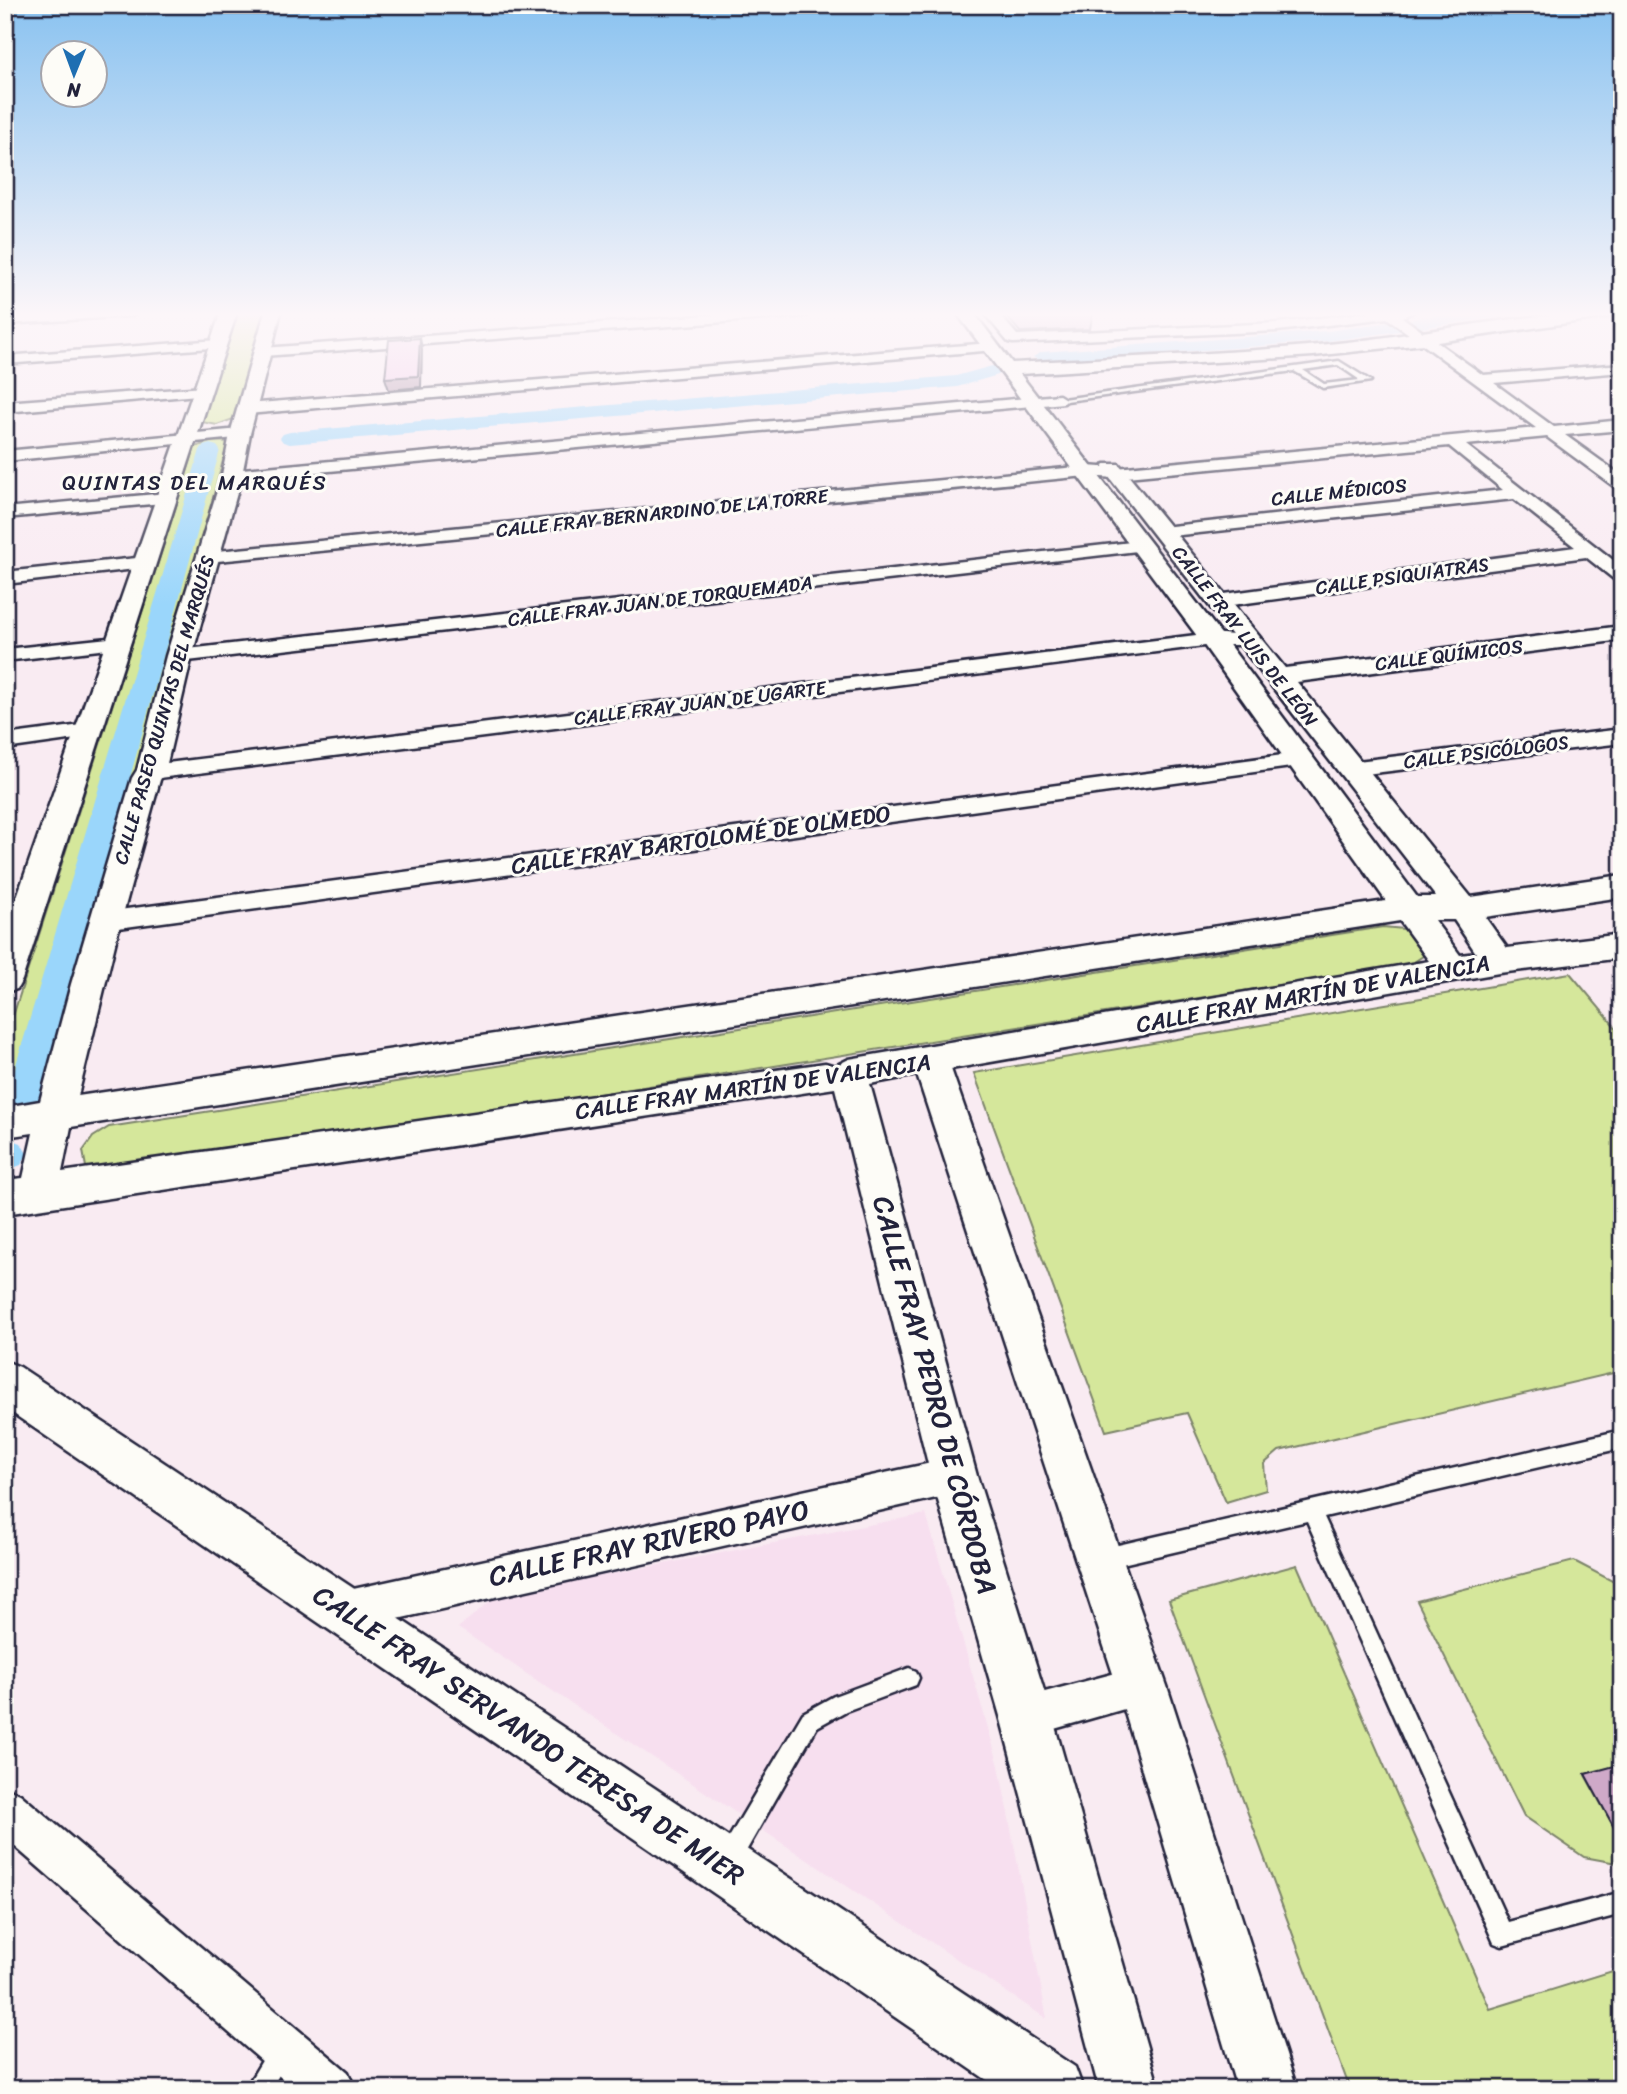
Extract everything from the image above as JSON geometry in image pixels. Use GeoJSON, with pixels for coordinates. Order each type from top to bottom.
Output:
{"type":"FeatureCollection","features":[{"type":"Feature","properties":{"kind":"street"},"geometry":{"type":"LineString","coordinates":[[5,979],[17,909],[89,731],[197,410]]}},
{"type":"Feature","properties":{"kind":"street","name":"CALLE PASEO QUINTAS DEL MARQUÉS"},"geometry":{"type":"LineString","coordinates":[[22,1194],[54,1115],[104,921],[146,778],[151,772],[179,656],[232,475],[247,410]]}},
{"type":"Feature","properties":{"kind":"street"},"geometry":{"type":"LineString","coordinates":[[5,456],[185,440],[243,422],[361,410]]}},
{"type":"Feature","properties":{"kind":"street"},"geometry":{"type":"LineString","coordinates":[[232,475],[961,410]]}},
{"type":"Feature","properties":{"kind":"street","name":"CALLE FRAY LUIS DE LEÓN"},"geometry":{"type":"LineString","coordinates":[[1053,410],[1103,469],[1162,532],[1454,899],[1499,961]]}},
{"type":"Feature","properties":{"kind":"street"},"geometry":{"type":"LineString","coordinates":[[1530,410],[1622,465]]}},
{"type":"Feature","properties":{"kind":"street"},"geometry":{"type":"LineString","coordinates":[[1537,410],[1622,484]]}},
{"type":"Feature","properties":{"kind":"street"},"geometry":{"type":"LineString","coordinates":[[1103,469],[1452,441],[1622,414]]}},
{"type":"Feature","properties":{"kind":"street"},"geometry":{"type":"LineString","coordinates":[[1103,469],[1554,425],[1622,425]]}},
{"type":"Feature","properties":{"kind":"street"},"geometry":{"type":"LineString","coordinates":[[1452,441],[1520,492],[1588,551],[1622,576]]}},
{"type":"Feature","properties":{"kind":"street","name":"CALLE FRAY LUIS DE LEÓN"},"geometry":{"type":"LineString","coordinates":[[1103,469],[1140,546],[1212,639],[1453,970]]}},
{"type":"Feature","properties":{"kind":"street","name":"CALLE FRAY BERNARDINO DE LA TORRE"},"geometry":{"type":"LineString","coordinates":[[207,557],[1103,469]]}},
{"type":"Feature","properties":{"kind":"street","name":"CALLE MÉDICOS"},"geometry":{"type":"LineString","coordinates":[[1162,532],[1520,492]]}},
{"type":"Feature","properties":{"kind":"street"},"geometry":{"type":"LineString","coordinates":[[5,513],[167,498]]}},
{"type":"Feature","properties":{"kind":"street","name":"CALLE FRAY JUAN DE TORQUEMADA"},"geometry":{"type":"LineString","coordinates":[[179,656],[1140,546]]}},
{"type":"Feature","properties":{"kind":"street","name":"CALLE PSIQUIATRAS"},"geometry":{"type":"LineString","coordinates":[[1217,601],[1588,551]]}},
{"type":"Feature","properties":{"kind":"street"},"geometry":{"type":"LineString","coordinates":[[5,578],[146,563]]}},
{"type":"Feature","properties":{"kind":"street","name":"CALLE QUÍMICOS"},"geometry":{"type":"LineString","coordinates":[[1276,677],[1622,633]]}},
{"type":"Feature","properties":{"kind":"street","name":"CALLE FRAY JUAN DE UGARTE"},"geometry":{"type":"LineString","coordinates":[[151,772],[1212,639],[1248,641]]}},
{"type":"Feature","properties":{"kind":"street"},"geometry":{"type":"LineString","coordinates":[[5,655],[118,643]]}},
{"type":"Feature","properties":{"kind":"street"},"geometry":{"type":"LineString","coordinates":[[5,742],[89,731]]}},
{"type":"Feature","properties":{"kind":"street","name":"CALLE PSICÓLOGOS"},"geometry":{"type":"LineString","coordinates":[[1349,768],[1622,736]]}},
{"type":"Feature","properties":{"kind":"street","name":"CALLE FRAY BARTOLOMÉ DE OLMEDO"},"geometry":{"type":"LineString","coordinates":[[104,921],[1298,760]]}},
{"type":"Feature","properties":{"kind":"street"},"geometry":{"type":"LineString","coordinates":[[5,1122],[1410,908],[1622,862]]}},
{"type":"Feature","properties":{"kind":"street"},"geometry":{"type":"LineString","coordinates":[[1454,899],[1622,886]]}},
{"type":"Feature","properties":{"kind":"street","name":"CALLE FRAY MARTÍN DE VALENCIA"},"geometry":{"type":"LineString","coordinates":[[22,1194],[930,1061],[1499,961],[1622,946]]}},
{"type":"Feature","properties":{"kind":"street"},"geometry":{"type":"LineString","coordinates":[[930,1061],[1142,1686],[1267,2089]]}},
{"type":"Feature","properties":{"kind":"street","name":"CALLE FRAY PEDRO DE CÓRDOBA"},"geometry":{"type":"LineString","coordinates":[[837,1075],[1026,1716],[1129,2089]]}},
{"type":"Feature","properties":{"kind":"street","name":"CALLE FRAY SERVANDO TERESA DE MIER"},"geometry":{"type":"LineString","coordinates":[[5,1382],[1053,2089]]}},
{"type":"Feature","properties":{"kind":"street","name":"CALLE FRAY RIVERO PAYO"},"geometry":{"type":"LineString","coordinates":[[344,1611],[954,1476]]}},
{"type":"Feature","properties":{"kind":"street"},"geometry":{"type":"LineString","coordinates":[[1026,1716],[1142,1686]]}},
{"type":"Feature","properties":{"kind":"street"},"geometry":{"type":"LineString","coordinates":[[5,1809],[310,2075]]}},
{"type":"Feature","properties":{"kind":"lane"},"geometry":{"type":"LineString","coordinates":[[1099,1560],[1622,1439]]}},
{"type":"Feature","properties":{"kind":"lane"},"geometry":{"type":"LineString","coordinates":[[1312,1511],[1502,1934],[1622,1903]]}},
{"type":"Feature","properties":{"kind":"lane"},"geometry":{"type":"LineString","coordinates":[[724,1867],[810,1720],[841,1703],[909,1678]]}},
{"type":"Feature","properties":{"kind":"lane"},"geometry":{"type":"LineString","coordinates":[[257,2089],[310,2075]]}},
{"type":"Feature","properties":{"kind":"shaded area"},"geometry":{"type":"Polygon","coordinates":[[[926,1514],[999,1766],[1047,2019],[458,1628],[496,1596],[926,1514]]]}},
{"type":"Feature","properties":{"kind":"green space"},"geometry":{"type":"Polygon","coordinates":[[[206,410],[238,410],[236,418],[217,425],[202,422],[206,410]]]}},
{"type":"Feature","properties":{"kind":"green space"},"geometry":{"type":"Polygon","coordinates":[[[213,441],[228,442],[52,1091],[38,1111],[5,1115],[5,1041],[195,447],[213,441]]]}},
{"type":"Feature","properties":{"kind":"green space"},"geometry":{"type":"Polygon","coordinates":[[[1383,927],[1404,929],[1425,945],[1423,956],[1411,964],[100,1174],[86,1167],[83,1151],[93,1137],[109,1127],[1383,927]]]}},
{"type":"Feature","properties":{"kind":"green space"},"geometry":{"type":"Polygon","coordinates":[[[1570,973],[1622,1035],[1622,1371],[1279,1451],[1264,1464],[1266,1490],[1226,1502],[1187,1413],[1106,1431],[974,1073],[1570,973]]]}},
{"type":"Feature","properties":{"kind":"green space"},"geometry":{"type":"Polygon","coordinates":[[[1574,1561],[1622,1586],[1622,1764],[1585,1775],[1622,1842],[1622,1864],[1584,1857],[1524,1816],[1417,1601],[1574,1561]]]}},
{"type":"Feature","properties":{"kind":"green space"},"geometry":{"type":"Polygon","coordinates":[[[1297,1565],[1490,2009],[1622,1968],[1622,2089],[1350,2089],[1169,1600],[1297,1565]]]}},
{"type":"Feature","properties":{"kind":"waterway"},"geometry":{"type":"LineString","coordinates":[[290,438],[621,410]]}},
{"type":"Feature","properties":{"kind":"waterway"},"geometry":{"type":"LineString","coordinates":[[24,1098],[210,450]]}},
{"type":"Feature","properties":{"kind":"district","name":"QUINTAS DEL MARQUÉS"},"geometry":{"type":"Point","coordinates":[195,483]}}]}
